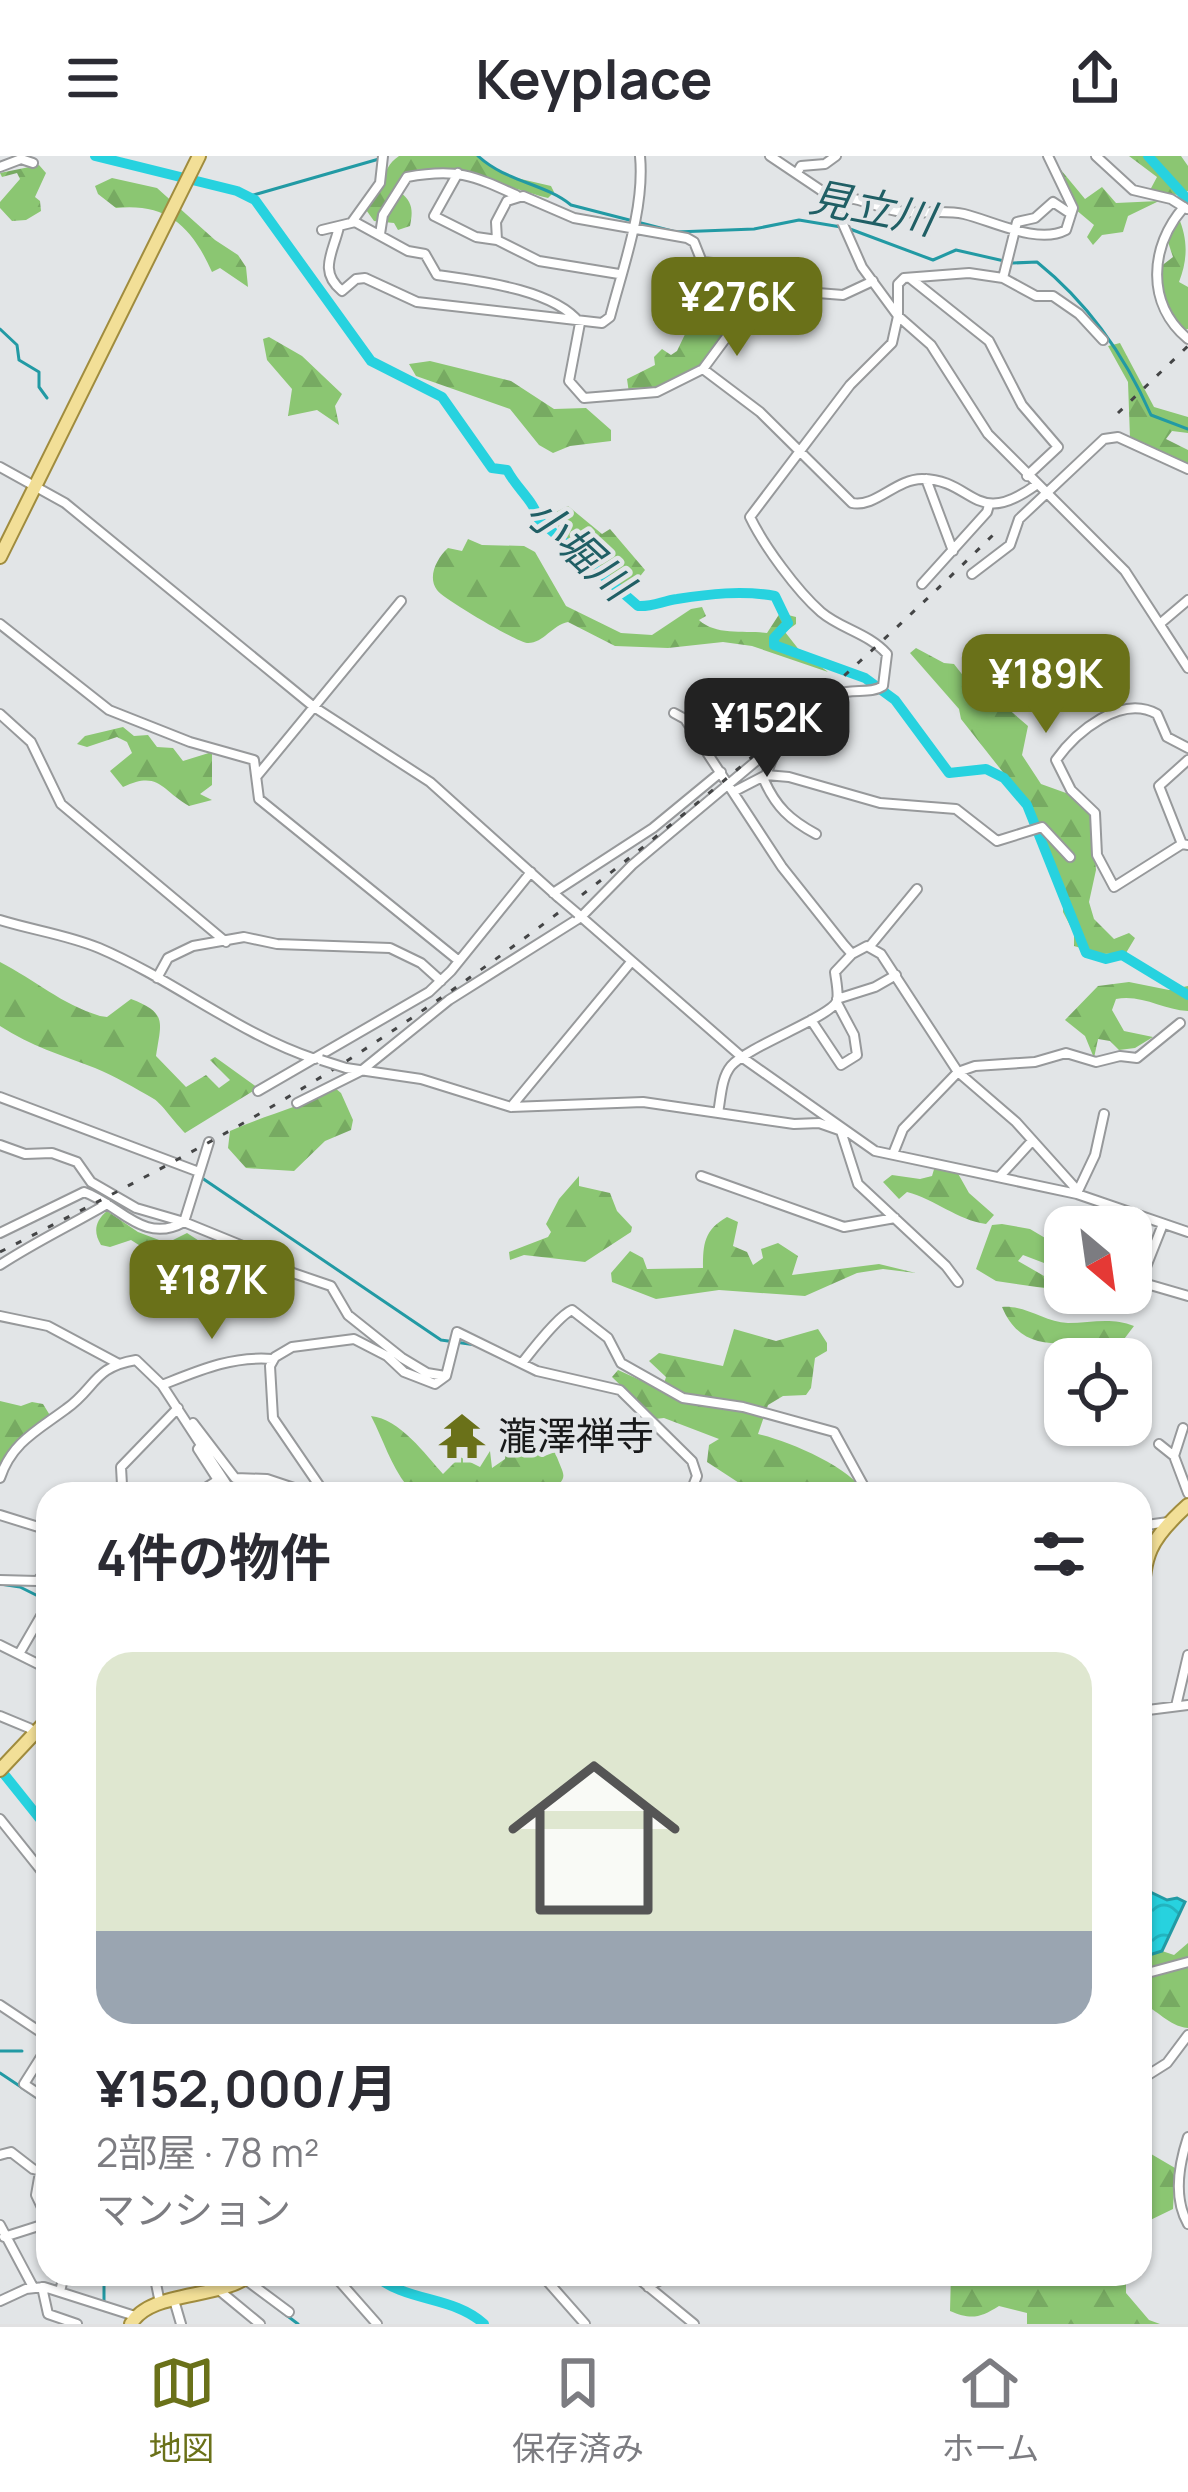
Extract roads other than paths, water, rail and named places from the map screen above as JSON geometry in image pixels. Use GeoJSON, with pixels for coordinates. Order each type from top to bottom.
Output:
{"type":"FeatureCollection","features":[{"type":"Feature","properties":{"kind":"main road"},"geometry":{"type":"LineString","coordinates":[[0,557],[199,156]]}},
{"type":"Feature","properties":{"kind":"main road"},"geometry":{"type":"LineString","coordinates":[[1152,1548],[1188,1505]]}},
{"type":"Feature","properties":{"kind":"main road"},"geometry":{"type":"LineString","coordinates":[[0,1770],[36,1733]]}},
{"type":"Feature","properties":{"kind":"main road"},"geometry":{"type":"LineString","coordinates":[[133,2320],[167,2302],[227,2286]]}},
{"type":"Feature","properties":{"kind":"street"},"geometry":{"type":"LineString","coordinates":[[339,227],[326,268],[342,291],[365,278],[417,302],[602,322],[610,317],[628,253],[643,156]]}},
{"type":"Feature","properties":{"kind":"street"},"geometry":{"type":"LineString","coordinates":[[770,156],[831,197],[873,281],[898,316],[931,345],[988,434],[1124,571],[1188,668]]}},
{"type":"Feature","properties":{"kind":"street"},"geometry":{"type":"LineString","coordinates":[[797,172],[801,166],[825,164],[836,156]]}},
{"type":"Feature","properties":{"kind":"street"},"geometry":{"type":"LineString","coordinates":[[831,197],[862,198],[900,211],[963,214],[1014,229],[1058,235],[1066,230],[1071,202],[1048,156]]}},
{"type":"Feature","properties":{"kind":"street"},"geometry":{"type":"LineString","coordinates":[[1096,156],[1133,190],[1171,199],[1186,209],[1172,223],[1156,278],[1169,320],[1188,339]]}},
{"type":"Feature","properties":{"kind":"street"},"geometry":{"type":"LineString","coordinates":[[0,167],[21,157],[33,163]]}},
{"type":"Feature","properties":{"kind":"street"},"geometry":{"type":"LineString","coordinates":[[322,230],[352,222],[380,182],[383,159]]}},
{"type":"Feature","properties":{"kind":"street"},"geometry":{"type":"LineString","coordinates":[[380,234],[383,215],[407,177],[442,170],[574,218],[632,223],[694,242],[702,262],[767,268]]}},
{"type":"Feature","properties":{"kind":"street"},"geometry":{"type":"LineString","coordinates":[[458,172],[434,216],[539,261],[619,274]]}},
{"type":"Feature","properties":{"kind":"street"},"geometry":{"type":"LineString","coordinates":[[497,240],[496,222],[507,201],[518,196]]}},
{"type":"Feature","properties":{"kind":"street"},"geometry":{"type":"LineString","coordinates":[[1003,278],[1017,222],[1035,218],[1053,202],[1072,214]]}},
{"type":"Feature","properties":{"kind":"street"},"geometry":{"type":"LineString","coordinates":[[352,222],[425,254],[437,274],[478,279],[534,296],[577,317],[580,323],[569,381],[584,398],[657,392],[704,369],[740,319],[776,296],[842,295],[873,281]]}},
{"type":"Feature","properties":{"kind":"street"},"geometry":{"type":"LineString","coordinates":[[738,266],[740,319]]}},
{"type":"Feature","properties":{"kind":"street"},"geometry":{"type":"LineString","coordinates":[[297,1103],[362,1070],[449,1000],[579,915],[632,865],[842,692],[880,688],[886,653],[868,637],[818,609],[750,517],[850,386],[886,352],[898,316],[898,284],[908,277],[969,273],[1003,278],[1036,296],[1052,296],[1079,314],[1102,340]]}},
{"type":"Feature","properties":{"kind":"street"},"geometry":{"type":"LineString","coordinates":[[908,277],[989,341],[1022,405],[1058,447],[1027,476]]}},
{"type":"Feature","properties":{"kind":"street"},"geometry":{"type":"LineString","coordinates":[[704,369],[760,412],[844,496],[860,505],[900,482],[926,479],[947,482],[969,499],[989,505],[1036,485]]}},
{"type":"Feature","properties":{"kind":"street"},"geometry":{"type":"LineString","coordinates":[[972,574],[1012,543],[1019,518],[1100,441],[1112,437],[1188,469]]}},
{"type":"Feature","properties":{"kind":"street"},"geometry":{"type":"LineString","coordinates":[[0,467],[65,503],[314,707],[430,782],[742,1058],[843,1131],[875,1151],[1077,1193],[1188,1232]]}},
{"type":"Feature","properties":{"kind":"street"},"geometry":{"type":"LineString","coordinates":[[926,479],[953,552]]}},
{"type":"Feature","properties":{"kind":"street"},"geometry":{"type":"LineString","coordinates":[[922,584],[989,505]]}},
{"type":"Feature","properties":{"kind":"street"},"geometry":{"type":"LineString","coordinates":[[1161,623],[1188,600]]}},
{"type":"Feature","properties":{"kind":"street"},"geometry":{"type":"LineString","coordinates":[[257,776],[400,601]]}},
{"type":"Feature","properties":{"kind":"street"},"geometry":{"type":"LineString","coordinates":[[0,624],[109,710],[190,742],[251,758],[256,764],[259,799],[459,961]]}},
{"type":"Feature","properties":{"kind":"street"},"geometry":{"type":"LineString","coordinates":[[1188,748],[1166,736],[1156,714],[1135,707],[1098,720],[1056,760],[1065,782],[1095,813],[1097,855],[1114,887],[1185,844],[1159,786],[1188,760]]}},
{"type":"Feature","properties":{"kind":"street"},"geometry":{"type":"LineString","coordinates":[[674,713],[685,719],[782,867],[851,954]]}},
{"type":"Feature","properties":{"kind":"street"},"geometry":{"type":"LineString","coordinates":[[0,714],[32,742],[61,804],[226,942]]}},
{"type":"Feature","properties":{"kind":"street"},"geometry":{"type":"LineString","coordinates":[[778,742],[766,776],[774,802],[791,820],[816,834]]}},
{"type":"Feature","properties":{"kind":"street"},"geometry":{"type":"LineString","coordinates":[[555,895],[653,828],[721,772]]}},
{"type":"Feature","properties":{"kind":"street"},"geometry":{"type":"LineString","coordinates":[[732,787],[766,776],[801,779],[880,803],[956,809],[997,841],[1042,827],[1070,857]]}},
{"type":"Feature","properties":{"kind":"street"},"geometry":{"type":"LineString","coordinates":[[258,1091],[441,981],[531,872]]}},
{"type":"Feature","properties":{"kind":"street"},"geometry":{"type":"LineString","coordinates":[[811,1020],[841,1066],[856,1055],[854,1035],[837,1000],[835,972],[851,954],[870,946],[917,889]]}},
{"type":"Feature","properties":{"kind":"street"},"geometry":{"type":"LineString","coordinates":[[0,920],[98,947],[232,1023],[346,1068],[421,1079],[511,1108],[612,1101],[794,1124],[819,1123],[843,1131]]}},
{"type":"Feature","properties":{"kind":"street"},"geometry":{"type":"LineString","coordinates":[[157,978],[168,958],[193,946],[244,937],[277,944],[390,948],[421,963],[441,981]]}},
{"type":"Feature","properties":{"kind":"street"},"geometry":{"type":"LineString","coordinates":[[870,946],[896,975],[958,1072],[1032,1141],[1077,1193]]}},
{"type":"Feature","properties":{"kind":"street"},"geometry":{"type":"LineString","coordinates":[[511,1108],[631,962]]}},
{"type":"Feature","properties":{"kind":"street"},"geometry":{"type":"LineString","coordinates":[[718,1113],[728,1069],[742,1058],[827,1013],[837,1000],[896,975]]}},
{"type":"Feature","properties":{"kind":"street"},"geometry":{"type":"LineString","coordinates":[[893,1154],[903,1129],[958,1072],[1066,1053],[1096,1062],[1136,1058],[1180,1024]]}},
{"type":"Feature","properties":{"kind":"street"},"geometry":{"type":"LineString","coordinates":[[0,1097],[199,1172]]}},
{"type":"Feature","properties":{"kind":"street"},"geometry":{"type":"LineString","coordinates":[[1077,1193],[1095,1156],[1104,1114]]}},
{"type":"Feature","properties":{"kind":"street"},"geometry":{"type":"LineString","coordinates":[[843,1131],[858,1184],[958,1282]]}},
{"type":"Feature","properties":{"kind":"street"},"geometry":{"type":"LineString","coordinates":[[999,1177],[1032,1141]]}},
{"type":"Feature","properties":{"kind":"street"},"geometry":{"type":"LineString","coordinates":[[184,1222],[209,1142]]}},
{"type":"Feature","properties":{"kind":"street"},"geometry":{"type":"LineString","coordinates":[[0,1145],[77,1162],[91,1183],[136,1208],[184,1222],[292,1273],[332,1286],[348,1315],[402,1358],[427,1373],[446,1376]]}},
{"type":"Feature","properties":{"kind":"street"},"geometry":{"type":"LineString","coordinates":[[701,1176],[844,1227],[895,1218]]}},
{"type":"Feature","properties":{"kind":"street"},"geometry":{"type":"LineString","coordinates":[[0,1233],[74,1194],[90,1193],[141,1227],[165,1229],[184,1222]]}},
{"type":"Feature","properties":{"kind":"street"},"geometry":{"type":"LineString","coordinates":[[0,1265],[107,1204]]}},
{"type":"Feature","properties":{"kind":"street"},"geometry":{"type":"LineString","coordinates":[[1163,1223],[1140,1282],[1188,1296]]}},
{"type":"Feature","properties":{"kind":"street"},"geometry":{"type":"LineString","coordinates":[[522,1363],[560,1316],[568,1310],[579,1313],[608,1338],[621,1363],[682,1398],[743,1407],[834,1432],[861,1482]]}},
{"type":"Feature","properties":{"kind":"street"},"geometry":{"type":"LineString","coordinates":[[2,1320],[48,1326],[118,1364]]}},
{"type":"Feature","properties":{"kind":"street"},"geometry":{"type":"LineString","coordinates":[[316,1482],[275,1425],[270,1366],[274,1359],[292,1347],[354,1339],[415,1378],[435,1384],[446,1376],[457,1332],[537,1371],[620,1390],[692,1461],[695,1482]]}},
{"type":"Feature","properties":{"kind":"street"},"geometry":{"type":"LineString","coordinates":[[162,1385],[229,1360],[274,1359]]}},
{"type":"Feature","properties":{"kind":"street"},"geometry":{"type":"LineString","coordinates":[[0,1478],[4,1464],[30,1432],[68,1408],[98,1374],[118,1364],[140,1361],[202,1444],[221,1482]]}},
{"type":"Feature","properties":{"kind":"street"},"geometry":{"type":"LineString","coordinates":[[122,1482],[121,1467],[178,1408]]}},
{"type":"Feature","properties":{"kind":"street"},"geometry":{"type":"LineString","coordinates":[[187,1422],[193,1422],[235,1478],[279,1482]]}},
{"type":"Feature","properties":{"kind":"street"},"geometry":{"type":"LineString","coordinates":[[1174,1456],[1184,1428]]}},
{"type":"Feature","properties":{"kind":"street"},"geometry":{"type":"LineString","coordinates":[[202,1444],[198,1449],[218,1480],[215,1482]]}},
{"type":"Feature","properties":{"kind":"street"},"geometry":{"type":"LineString","coordinates":[[1159,1444],[1174,1456],[1188,1493]]}},
{"type":"Feature","properties":{"kind":"street"},"geometry":{"type":"LineString","coordinates":[[0,1515],[36,1526]]}},
{"type":"Feature","properties":{"kind":"street"},"geometry":{"type":"LineString","coordinates":[[1152,1524],[1169,1522]]}},
{"type":"Feature","properties":{"kind":"street"},"geometry":{"type":"LineString","coordinates":[[0,1580],[36,1581]]}},
{"type":"Feature","properties":{"kind":"street"},"geometry":{"type":"LineString","coordinates":[[19,1654],[36,1623]]}},
{"type":"Feature","properties":{"kind":"street"},"geometry":{"type":"LineString","coordinates":[[0,1645],[36,1663]]}},
{"type":"Feature","properties":{"kind":"street"},"geometry":{"type":"LineString","coordinates":[[1176,1706],[1188,1655]]}},
{"type":"Feature","properties":{"kind":"street"},"geometry":{"type":"LineString","coordinates":[[1152,1709],[1188,1705]]}},
{"type":"Feature","properties":{"kind":"street"},"geometry":{"type":"LineString","coordinates":[[0,1716],[36,1733]]}},
{"type":"Feature","properties":{"kind":"street"},"geometry":{"type":"LineString","coordinates":[[0,1819],[36,1864]]}},
{"type":"Feature","properties":{"kind":"street"},"geometry":{"type":"LineString","coordinates":[[1152,1972],[1188,1962]]}},
{"type":"Feature","properties":{"kind":"street"},"geometry":{"type":"LineString","coordinates":[[0,2005],[36,2029]]}},
{"type":"Feature","properties":{"kind":"street"},"geometry":{"type":"LineString","coordinates":[[1152,2072],[1167,2063],[1188,2035]]}},
{"type":"Feature","properties":{"kind":"street"},"geometry":{"type":"LineString","coordinates":[[36,2065],[24,2084],[36,2092]]}},
{"type":"Feature","properties":{"kind":"street"},"geometry":{"type":"LineString","coordinates":[[1188,2137],[1179,2169],[1188,2224]]}},
{"type":"Feature","properties":{"kind":"street"},"geometry":{"type":"LineString","coordinates":[[0,2155],[11,2152],[36,2168]]}},
{"type":"Feature","properties":{"kind":"street"},"geometry":{"type":"LineString","coordinates":[[0,2224],[36,2284]]}},
{"type":"Feature","properties":{"kind":"street"},"geometry":{"type":"LineString","coordinates":[[4,2236],[36,2226]]}},
{"type":"Feature","properties":{"kind":"street"},"geometry":{"type":"LineString","coordinates":[[60,2293],[61,2286]]}},
{"type":"Feature","properties":{"kind":"street"},"geometry":{"type":"LineString","coordinates":[[160,2286],[181,2324]]}},
{"type":"Feature","properties":{"kind":"street"},"geometry":{"type":"LineString","coordinates":[[258,2286],[290,2312]]}},
{"type":"Feature","properties":{"kind":"street"},"geometry":{"type":"LineString","coordinates":[[344,2286],[377,2324]]}},
{"type":"Feature","properties":{"kind":"street"},"geometry":{"type":"LineString","coordinates":[[552,2286],[585,2324]]}},
{"type":"Feature","properties":{"kind":"street"},"geometry":{"type":"LineString","coordinates":[[38,2287],[48,2314],[77,2324]]}},
{"type":"Feature","properties":{"kind":"street"},"geometry":{"type":"LineString","coordinates":[[0,2300],[38,2287],[133,2320]]}},
{"type":"Feature","properties":{"kind":"street"},"geometry":{"type":"LineString","coordinates":[[648,2287],[694,2324]]}},
{"type":"Feature","properties":{"kind":"street"},"geometry":{"type":"LineString","coordinates":[[220,2290],[256,2324]]}},
{"type":"Feature","properties":{"kind":"street"},"geometry":{"type":"LineString","coordinates":[[110,2311],[111,2324]]}},
{"type":"Feature","properties":{"kind":"water"},"geometry":{"type":"Polygon","coordinates":[[[1152,1893],[1185,1902],[1162,1951],[1152,1954],[1152,1893]]]}},
{"type":"Feature","properties":{"kind":"waterway","name":"小堀川"},"geometry":{"type":"LineString","coordinates":[[95,156],[237,191],[255,200],[371,361],[442,397],[492,468],[507,470],[538,519],[638,606],[726,593],[775,596],[788,623],[774,638],[774,645],[865,678],[895,700],[949,773],[986,769],[1004,778],[1027,805],[1086,953],[1106,959],[1122,955],[1188,995]]}},
{"type":"Feature","properties":{"kind":"waterway","name":"見立川"},"geometry":{"type":"LineString","coordinates":[[478,156],[571,205],[676,232],[754,229],[799,220],[841,227]]}},
{"type":"Feature","properties":{"kind":"waterway"},"geometry":{"type":"LineString","coordinates":[[1148,156],[1188,200]]}},
{"type":"Feature","properties":{"kind":"waterway","name":"見立川"},"geometry":{"type":"LineString","coordinates":[[250,196],[379,159]]}},
{"type":"Feature","properties":{"kind":"waterway","name":"見立川"},"geometry":{"type":"LineString","coordinates":[[850,229],[933,260],[956,250],[1013,263],[1037,262],[1103,332],[1151,415],[1188,429]]}},
{"type":"Feature","properties":{"kind":"waterway"},"geometry":{"type":"LineString","coordinates":[[0,329],[17,345],[19,360],[39,372],[39,387],[47,398]]}},
{"type":"Feature","properties":{"kind":"waterway"},"geometry":{"type":"LineString","coordinates":[[202,1178],[441,1340],[476,1345]]}},
{"type":"Feature","properties":{"kind":"waterway"},"geometry":{"type":"LineString","coordinates":[[0,1584],[36,1595]]}},
{"type":"Feature","properties":{"kind":"waterway"},"geometry":{"type":"LineString","coordinates":[[0,1769],[36,1814]]}},
{"type":"Feature","properties":{"kind":"waterway"},"geometry":{"type":"LineString","coordinates":[[0,2051],[22,2051]]}},
{"type":"Feature","properties":{"kind":"waterway"},"geometry":{"type":"LineString","coordinates":[[0,2073],[36,2097]]}},
{"type":"Feature","properties":{"kind":"waterway"},"geometry":{"type":"LineString","coordinates":[[104,2286],[104,2303]]}},
{"type":"Feature","properties":{"kind":"waterway"},"geometry":{"type":"LineString","coordinates":[[392,2286],[458,2308],[484,2324]]}},
{"type":"Feature","properties":{"kind":"waterway"},"geometry":{"type":"LineString","coordinates":[[252,2289],[298,2324]]}},
{"type":"Feature","properties":{"kind":"railway"},"geometry":{"type":"LineString","coordinates":[[1118,413],[1188,346]]}},
{"type":"Feature","properties":{"kind":"railway"},"geometry":{"type":"LineString","coordinates":[[0,1252],[272,1107],[528,936],[768,743],[994,534]]}},
{"type":"Feature","properties":{"kind":"place","name":"瀧澤禅寺"},"geometry":{"type":"Point","coordinates":[462,1436]}}]}
